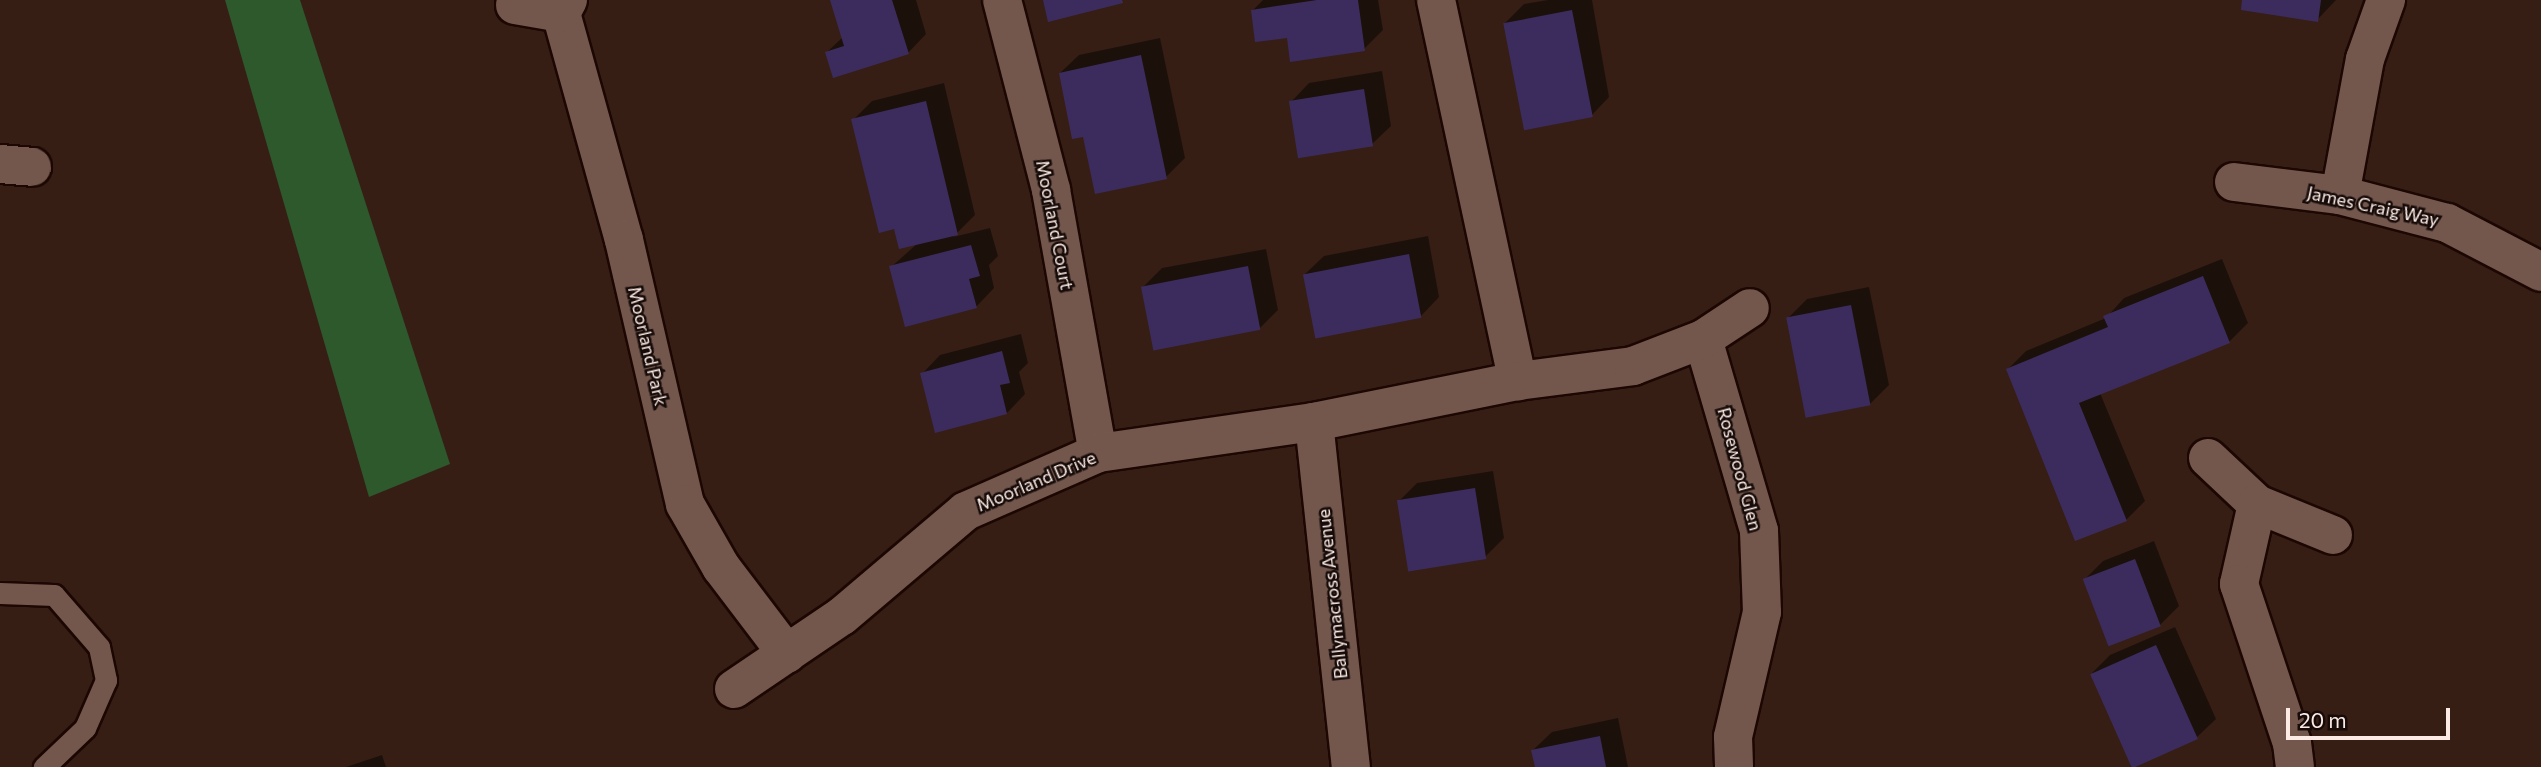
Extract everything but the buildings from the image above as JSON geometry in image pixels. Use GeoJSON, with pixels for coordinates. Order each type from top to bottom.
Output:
{"type":"FeatureCollection","features":[{"type":"Feature","properties":{"kind":"street","name":"Moorland Court"},"geometry":{"type":"LineString","coordinates":[[1002,0],[1051,190],[1098,453]]}},
{"type":"Feature","properties":{"kind":"street"},"geometry":{"type":"LineString","coordinates":[[1436,0],[1518,381]]}},
{"type":"Feature","properties":{"kind":"street"},"geometry":{"type":"LineString","coordinates":[[2340,195],[2365,59],[2386,0]]}},
{"type":"Feature","properties":{"kind":"street","name":"Moorland Park"},"geometry":{"type":"LineString","coordinates":[[515,5],[564,7],[624,240],[685,504],[721,567],[787,654]]}},
{"type":"Feature","properties":{"kind":"street","name":"James Craig Way"},"geometry":{"type":"LineString","coordinates":[[2234,182],[2340,195],[2447,223],[2541,272]]}},
{"type":"Feature","properties":{"kind":"street"},"geometry":{"type":"LineString","coordinates":[[1314,422],[1518,381],[1633,366],[1703,339],[1750,307]]}},
{"type":"Feature","properties":{"kind":"street","name":"Rosewood Glen"},"geometry":{"type":"LineString","coordinates":[[1703,339],[1759,531],[1762,612],[1733,737],[1734,767]]}},
{"type":"Feature","properties":{"kind":"street","name":"Moorland Drive"},"geometry":{"type":"LineString","coordinates":[[734,689],[842,616],[965,511],[1098,453],[1314,422]]}},
{"type":"Feature","properties":{"kind":"street","name":"Ballymacross Avenue"},"geometry":{"type":"LineString","coordinates":[[1314,422],[1351,767]]}},
{"type":"Feature","properties":{"kind":"street"},"geometry":{"type":"LineString","coordinates":[[2208,458],[2257,504],[2333,535]]}},
{"type":"Feature","properties":{"kind":"street"},"geometry":{"type":"LineString","coordinates":[[2257,504],[2239,584],[2292,743],[2295,767]]}},
{"type":"Feature","properties":{"kind":"lane"},"geometry":{"type":"LineString","coordinates":[[0,593],[54,595],[99,646],[106,680],[85,728],[44,767]]}},
{"type":"Feature","properties":{"kind":"green space"},"geometry":{"type":"Polygon","coordinates":[[[225,0],[300,0],[450,464],[369,497],[225,0]]]}}]}
